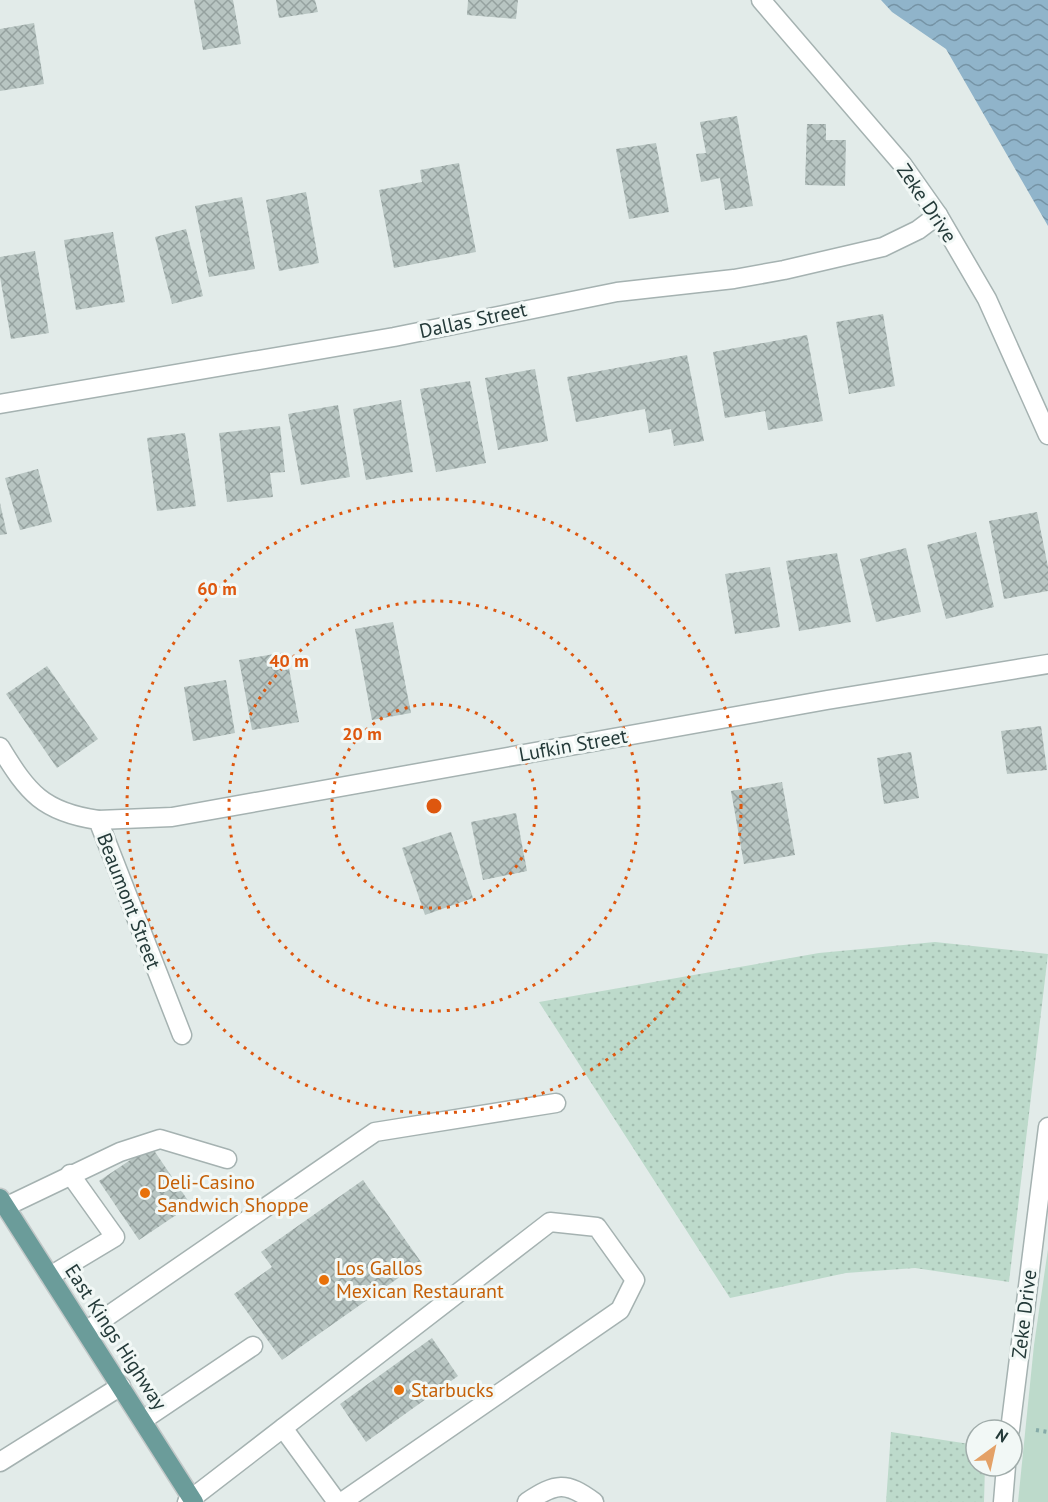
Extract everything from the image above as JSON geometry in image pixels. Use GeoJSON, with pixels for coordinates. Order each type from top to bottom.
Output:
{"type":"FeatureCollection","features":[{"type":"Feature","properties":{"kind":"main road","name":"East Kings Highway"},"geometry":{"type":"LineString","coordinates":[[3,1202],[143,1420],[191,1501]]}},
{"type":"Feature","properties":{"kind":"street","name":"Zeke Drive"},"geometry":{"type":"LineString","coordinates":[[761,0],[902,164],[938,215],[987,299],[1048,435]]}},
{"type":"Feature","properties":{"kind":"street","name":"Dallas Street"},"geometry":{"type":"LineString","coordinates":[[0,404],[204,367],[382,339],[617,292],[734,279],[784,270],[883,247],[918,230],[938,215]]}},
{"type":"Feature","properties":{"kind":"street","name":"Lufkin Street"},"geometry":{"type":"LineString","coordinates":[[98,820],[172,817],[827,700],[1048,664]]}},
{"type":"Feature","properties":{"kind":"street","name":"Beaumont Street"},"geometry":{"type":"LineString","coordinates":[[0,747],[19,778],[41,801],[67,815],[98,820],[182,1035]]}},
{"type":"Feature","properties":{"kind":"street"},"geometry":{"type":"LineString","coordinates":[[86,1331],[375,1132],[556,1103]]}},
{"type":"Feature","properties":{"kind":"street","name":"Zeke Drive"},"geometry":{"type":"LineString","coordinates":[[1012,1418],[1048,1127]]}},
{"type":"Feature","properties":{"kind":"street"},"geometry":{"type":"LineString","coordinates":[[3,1202],[120,1152],[160,1139],[226,1159]]}},
{"type":"Feature","properties":{"kind":"street"},"geometry":{"type":"LineString","coordinates":[[50,1276],[115,1236],[70,1174]]}},
{"type":"Feature","properties":{"kind":"street"},"geometry":{"type":"LineString","coordinates":[[191,1501],[550,1222],[597,1227],[635,1280],[620,1310],[342,1502]]}},
{"type":"Feature","properties":{"kind":"street"},"geometry":{"type":"LineString","coordinates":[[143,1420],[253,1346]]}},
{"type":"Feature","properties":{"kind":"street"},"geometry":{"type":"LineString","coordinates":[[0,1462],[121,1386]]}},
{"type":"Feature","properties":{"kind":"street"},"geometry":{"type":"LineString","coordinates":[[283,1428],[337,1502]]}},
{"type":"Feature","properties":{"kind":"street"},"geometry":{"type":"LineString","coordinates":[[1003,1502],[1005,1478]]}},
{"type":"Feature","properties":{"kind":"street"},"geometry":{"type":"LineString","coordinates":[[527,1502],[548,1488],[575,1488],[594,1502]]}},
{"type":"Feature","properties":{"kind":"green space"},"geometry":{"type":"Polygon","coordinates":[[[935,942],[1048,954],[1009,1282],[915,1268],[846,1273],[730,1298],[539,1002],[819,953],[935,942]]]}},
{"type":"Feature","properties":{"kind":"green space"},"geometry":{"type":"Polygon","coordinates":[[[1048,1249],[1048,1502],[1018,1502],[1020,1478],[1024,1478],[1024,1443],[1034,1345],[1048,1249]]]}},
{"type":"Feature","properties":{"kind":"green space"},"geometry":{"type":"Polygon","coordinates":[[[891,1432],[964,1443],[964,1478],[985,1478],[984,1502],[886,1502],[891,1432]]]}},
{"type":"Feature","properties":{"kind":"water"},"geometry":{"type":"Polygon","coordinates":[[[881,0],[1048,0],[1048,226],[946,49],[892,12],[881,0]]]}},
{"type":"Feature","properties":{"kind":"building"},"geometry":{"type":"Polygon","coordinates":[[[194,0],[233,0],[241,44],[203,50],[194,0]]]}},
{"type":"Feature","properties":{"kind":"building"},"geometry":{"type":"Polygon","coordinates":[[[276,0],[315,0],[318,12],[279,18],[276,0]]]}},
{"type":"Feature","properties":{"kind":"building"},"geometry":{"type":"Polygon","coordinates":[[[468,0],[518,0],[516,19],[467,15],[468,0]]]}},
{"type":"Feature","properties":{"kind":"building"},"geometry":{"type":"Polygon","coordinates":[[[34,23],[44,84],[0,91],[0,29],[34,23]]]}},
{"type":"Feature","properties":{"kind":"building"},"geometry":{"type":"Polygon","coordinates":[[[737,116],[753,206],[725,210],[720,178],[701,182],[696,154],[706,153],[700,122],[737,116]]]}},
{"type":"Feature","properties":{"kind":"building"},"geometry":{"type":"Polygon","coordinates":[[[807,124],[826,124],[826,140],[846,140],[845,186],[805,185],[807,124]]]}},
{"type":"Feature","properties":{"kind":"building"},"geometry":{"type":"Polygon","coordinates":[[[656,143],[669,212],[629,219],[616,149],[656,143]]]}},
{"type":"Feature","properties":{"kind":"building"},"geometry":{"type":"Polygon","coordinates":[[[459,163],[476,252],[394,268],[379,190],[422,182],[420,170],[459,163]]]}},
{"type":"Feature","properties":{"kind":"building"},"geometry":{"type":"Polygon","coordinates":[[[306,192],[319,263],[279,271],[266,200],[306,192]]]}},
{"type":"Feature","properties":{"kind":"building"},"geometry":{"type":"Polygon","coordinates":[[[242,197],[255,269],[209,277],[195,206],[242,197]]]}},
{"type":"Feature","properties":{"kind":"building"},"geometry":{"type":"Polygon","coordinates":[[[186,229],[203,296],[172,304],[155,237],[186,229]]]}},
{"type":"Feature","properties":{"kind":"building"},"geometry":{"type":"Polygon","coordinates":[[[113,232],[125,302],[76,310],[64,240],[113,232]]]}},
{"type":"Feature","properties":{"kind":"building"},"geometry":{"type":"Polygon","coordinates":[[[35,251],[49,333],[11,339],[0,277],[0,257],[35,251]]]}},
{"type":"Feature","properties":{"kind":"building"},"geometry":{"type":"Polygon","coordinates":[[[883,314],[895,386],[849,394],[836,322],[883,314]]]}},
{"type":"Feature","properties":{"kind":"building"},"geometry":{"type":"Polygon","coordinates":[[[807,335],[823,421],[768,430],[765,411],[725,418],[713,352],[807,335]]]}},
{"type":"Feature","properties":{"kind":"building"},"geometry":{"type":"Polygon","coordinates":[[[687,355],[704,441],[674,446],[671,429],[649,433],[645,409],[576,422],[567,377],[687,355]]]}},
{"type":"Feature","properties":{"kind":"building"},"geometry":{"type":"Polygon","coordinates":[[[535,369],[548,441],[498,450],[485,378],[535,369]]]}},
{"type":"Feature","properties":{"kind":"building"},"geometry":{"type":"Polygon","coordinates":[[[470,381],[486,463],[436,472],[420,389],[470,381]]]}},
{"type":"Feature","properties":{"kind":"building"},"geometry":{"type":"Polygon","coordinates":[[[401,400],[413,472],[366,480],[353,409],[401,400]]]}},
{"type":"Feature","properties":{"kind":"building"},"geometry":{"type":"Polygon","coordinates":[[[338,405],[350,477],[301,485],[288,414],[338,405]]]}},
{"type":"Feature","properties":{"kind":"building"},"geometry":{"type":"Polygon","coordinates":[[[280,426],[285,472],[270,473],[273,497],[227,502],[219,433],[280,426]]]}},
{"type":"Feature","properties":{"kind":"building"},"geometry":{"type":"Polygon","coordinates":[[[185,433],[196,506],[157,511],[147,438],[185,433]]]}},
{"type":"Feature","properties":{"kind":"building"},"geometry":{"type":"Polygon","coordinates":[[[38,469],[52,522],[20,530],[5,478],[38,469]]]}},
{"type":"Feature","properties":{"kind":"building"},"geometry":{"type":"Polygon","coordinates":[[[0,503],[7,534],[0,535],[0,503]]]}},
{"type":"Feature","properties":{"kind":"building"},"geometry":{"type":"Polygon","coordinates":[[[1037,512],[1048,567],[1048,591],[1004,599],[989,521],[1037,512]]]}},
{"type":"Feature","properties":{"kind":"building"},"geometry":{"type":"Polygon","coordinates":[[[976,532],[994,607],[946,619],[927,545],[976,532]]]}},
{"type":"Feature","properties":{"kind":"building"},"geometry":{"type":"Polygon","coordinates":[[[906,548],[921,612],[876,622],[860,559],[906,548]]]}},
{"type":"Feature","properties":{"kind":"building"},"geometry":{"type":"Polygon","coordinates":[[[837,553],[851,622],[799,631],[786,561],[837,553]]]}},
{"type":"Feature","properties":{"kind":"building"},"geometry":{"type":"Polygon","coordinates":[[[770,567],[780,627],[735,634],[725,574],[770,567]]]}},
{"type":"Feature","properties":{"kind":"building"},"geometry":{"type":"Polygon","coordinates":[[[393,622],[411,713],[372,720],[355,629],[393,622]]]}},
{"type":"Feature","properties":{"kind":"building"},"geometry":{"type":"Polygon","coordinates":[[[286,652],[299,722],[252,730],[239,660],[286,652]]]}},
{"type":"Feature","properties":{"kind":"building"},"geometry":{"type":"Polygon","coordinates":[[[47,666],[98,739],[57,768],[6,694],[47,666]]]}},
{"type":"Feature","properties":{"kind":"building"},"geometry":{"type":"Polygon","coordinates":[[[226,680],[235,733],[193,741],[184,687],[226,680]]]}},
{"type":"Feature","properties":{"kind":"building"},"geometry":{"type":"Polygon","coordinates":[[[1041,726],[1047,770],[1007,774],[1001,731],[1041,726]]]}},
{"type":"Feature","properties":{"kind":"building"},"geometry":{"type":"Polygon","coordinates":[[[911,752],[919,798],[884,804],[877,758],[911,752]]]}},
{"type":"Feature","properties":{"kind":"building"},"geometry":{"type":"Polygon","coordinates":[[[782,782],[795,855],[744,864],[731,791],[782,782]]]}},
{"type":"Feature","properties":{"kind":"building"},"geometry":{"type":"Polygon","coordinates":[[[516,813],[527,871],[483,880],[471,822],[516,813]]]}},
{"type":"Feature","properties":{"kind":"building"},"geometry":{"type":"Polygon","coordinates":[[[451,832],[473,898],[425,915],[402,848],[451,832]]]}},
{"type":"Feature","properties":{"kind":"building","name":"Deli-Casino Sandwich Shoppe"},"geometry":{"type":"Polygon","coordinates":[[[151,1146],[191,1205],[139,1240],[99,1181],[151,1146]]]}},
{"type":"Feature","properties":{"kind":"building","name":"Los Gallos Mexican Restaurant"},"geometry":{"type":"Polygon","coordinates":[[[363,1180],[421,1262],[282,1360],[234,1294],[272,1267],[261,1252],[363,1180]]]}},
{"type":"Feature","properties":{"kind":"building","name":"Starbucks"},"geometry":{"type":"Polygon","coordinates":[[[432,1338],[458,1376],[366,1442],[340,1404],[432,1338]]]}},
{"type":"Feature","properties":{"kind":"place","name":"Deli-Casino Sandwich Shoppe"},"geometry":{"type":"Point","coordinates":[145,1193]}},
{"type":"Feature","properties":{"kind":"place","name":"Los Gallos Mexican Restaurant"},"geometry":{"type":"Point","coordinates":[324,1280]}},
{"type":"Feature","properties":{"kind":"place","name":"Starbucks"},"geometry":{"type":"Point","coordinates":[399,1390]}}]}
